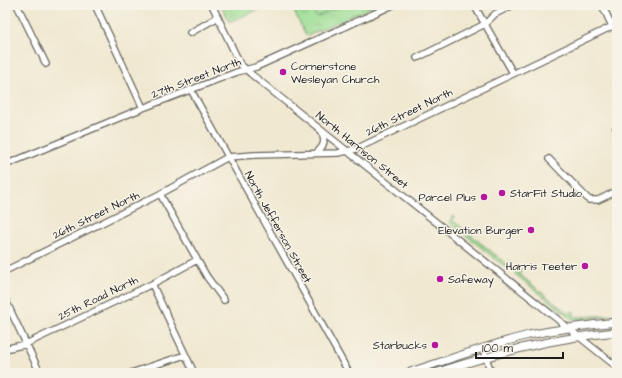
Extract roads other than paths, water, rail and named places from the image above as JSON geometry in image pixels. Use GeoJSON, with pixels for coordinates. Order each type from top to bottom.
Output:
{"type":"FeatureCollection","features":[{"type":"Feature","properties":{"kind":"main road"},"geometry":{"type":"LineString","coordinates":[[407,373],[483,348],[530,335],[568,328],[617,322]]}},
{"type":"Feature","properties":{"kind":"main road"},"geometry":{"type":"LineString","coordinates":[[435,373],[529,345],[579,336],[617,332]]}},
{"type":"Feature","properties":{"kind":"street"},"geometry":{"type":"LineString","coordinates":[[17,5],[46,64]]}},
{"type":"Feature","properties":{"kind":"street"},"geometry":{"type":"LineString","coordinates":[[95,5],[143,108]]}},
{"type":"Feature","properties":{"kind":"street","name":"North Harrison Street"},"geometry":{"type":"LineString","coordinates":[[212,5],[240,64],[617,367]]}},
{"type":"Feature","properties":{"kind":"street","name":"27th Street North"},"geometry":{"type":"LineString","coordinates":[[5,166],[143,108],[246,69],[256,67],[393,5]]}},
{"type":"Feature","properties":{"kind":"street"},"geometry":{"type":"LineString","coordinates":[[474,5],[513,73]]}},
{"type":"Feature","properties":{"kind":"street"},"geometry":{"type":"LineString","coordinates":[[417,58],[485,24],[494,14],[512,5]]}},
{"type":"Feature","properties":{"kind":"street"},"geometry":{"type":"LineString","coordinates":[[602,5],[615,25]]}},
{"type":"Feature","properties":{"kind":"street"},"geometry":{"type":"LineString","coordinates":[[190,33],[218,17]]}},
{"type":"Feature","properties":{"kind":"street","name":"26th Street North"},"geometry":{"type":"LineString","coordinates":[[5,271],[160,194],[228,157],[338,152],[358,148],[615,25]]}},
{"type":"Feature","properties":{"kind":"street","name":"North Jefferson Street"},"geometry":{"type":"LineString","coordinates":[[190,90],[349,373]]}},
{"type":"Feature","properties":{"kind":"street"},"geometry":{"type":"LineString","coordinates":[[316,153],[325,142],[324,136],[318,128]]}},
{"type":"Feature","properties":{"kind":"street"},"geometry":{"type":"LineString","coordinates":[[549,159],[586,198],[592,201],[598,200],[617,191]]}},
{"type":"Feature","properties":{"kind":"street"},"geometry":{"type":"LineString","coordinates":[[160,194],[207,277],[224,300]]}},
{"type":"Feature","properties":{"kind":"street","name":"25th Road North"},"geometry":{"type":"LineString","coordinates":[[5,349],[26,344],[152,284],[197,260]]}},
{"type":"Feature","properties":{"kind":"street"},"geometry":{"type":"LineString","coordinates":[[152,284],[194,373]]}},
{"type":"Feature","properties":{"kind":"street"},"geometry":{"type":"LineString","coordinates":[[5,298],[40,373]]}},
{"type":"Feature","properties":{"kind":"street"},"geometry":{"type":"LineString","coordinates":[[483,348],[491,373]]}},
{"type":"Feature","properties":{"kind":"street"},"geometry":{"type":"LineString","coordinates":[[131,373],[185,355]]}},
{"type":"Feature","properties":{"kind":"place","name":"Cornerstone Wesleyan Church"},"geometry":{"type":"Point","coordinates":[283,72]}},
{"type":"Feature","properties":{"kind":"place","name":"StarFit Studio"},"geometry":{"type":"Point","coordinates":[502,193]}},
{"type":"Feature","properties":{"kind":"place","name":"Parcel Plus"},"geometry":{"type":"Point","coordinates":[484,197]}},
{"type":"Feature","properties":{"kind":"place","name":"Elevation Burger"},"geometry":{"type":"Point","coordinates":[531,230]}},
{"type":"Feature","properties":{"kind":"place","name":"Harris Teeter"},"geometry":{"type":"Point","coordinates":[585,266]}},
{"type":"Feature","properties":{"kind":"place","name":"Safeway"},"geometry":{"type":"Point","coordinates":[440,279]}},
{"type":"Feature","properties":{"kind":"place","name":"Starbucks"},"geometry":{"type":"Point","coordinates":[435,345]}}]}
